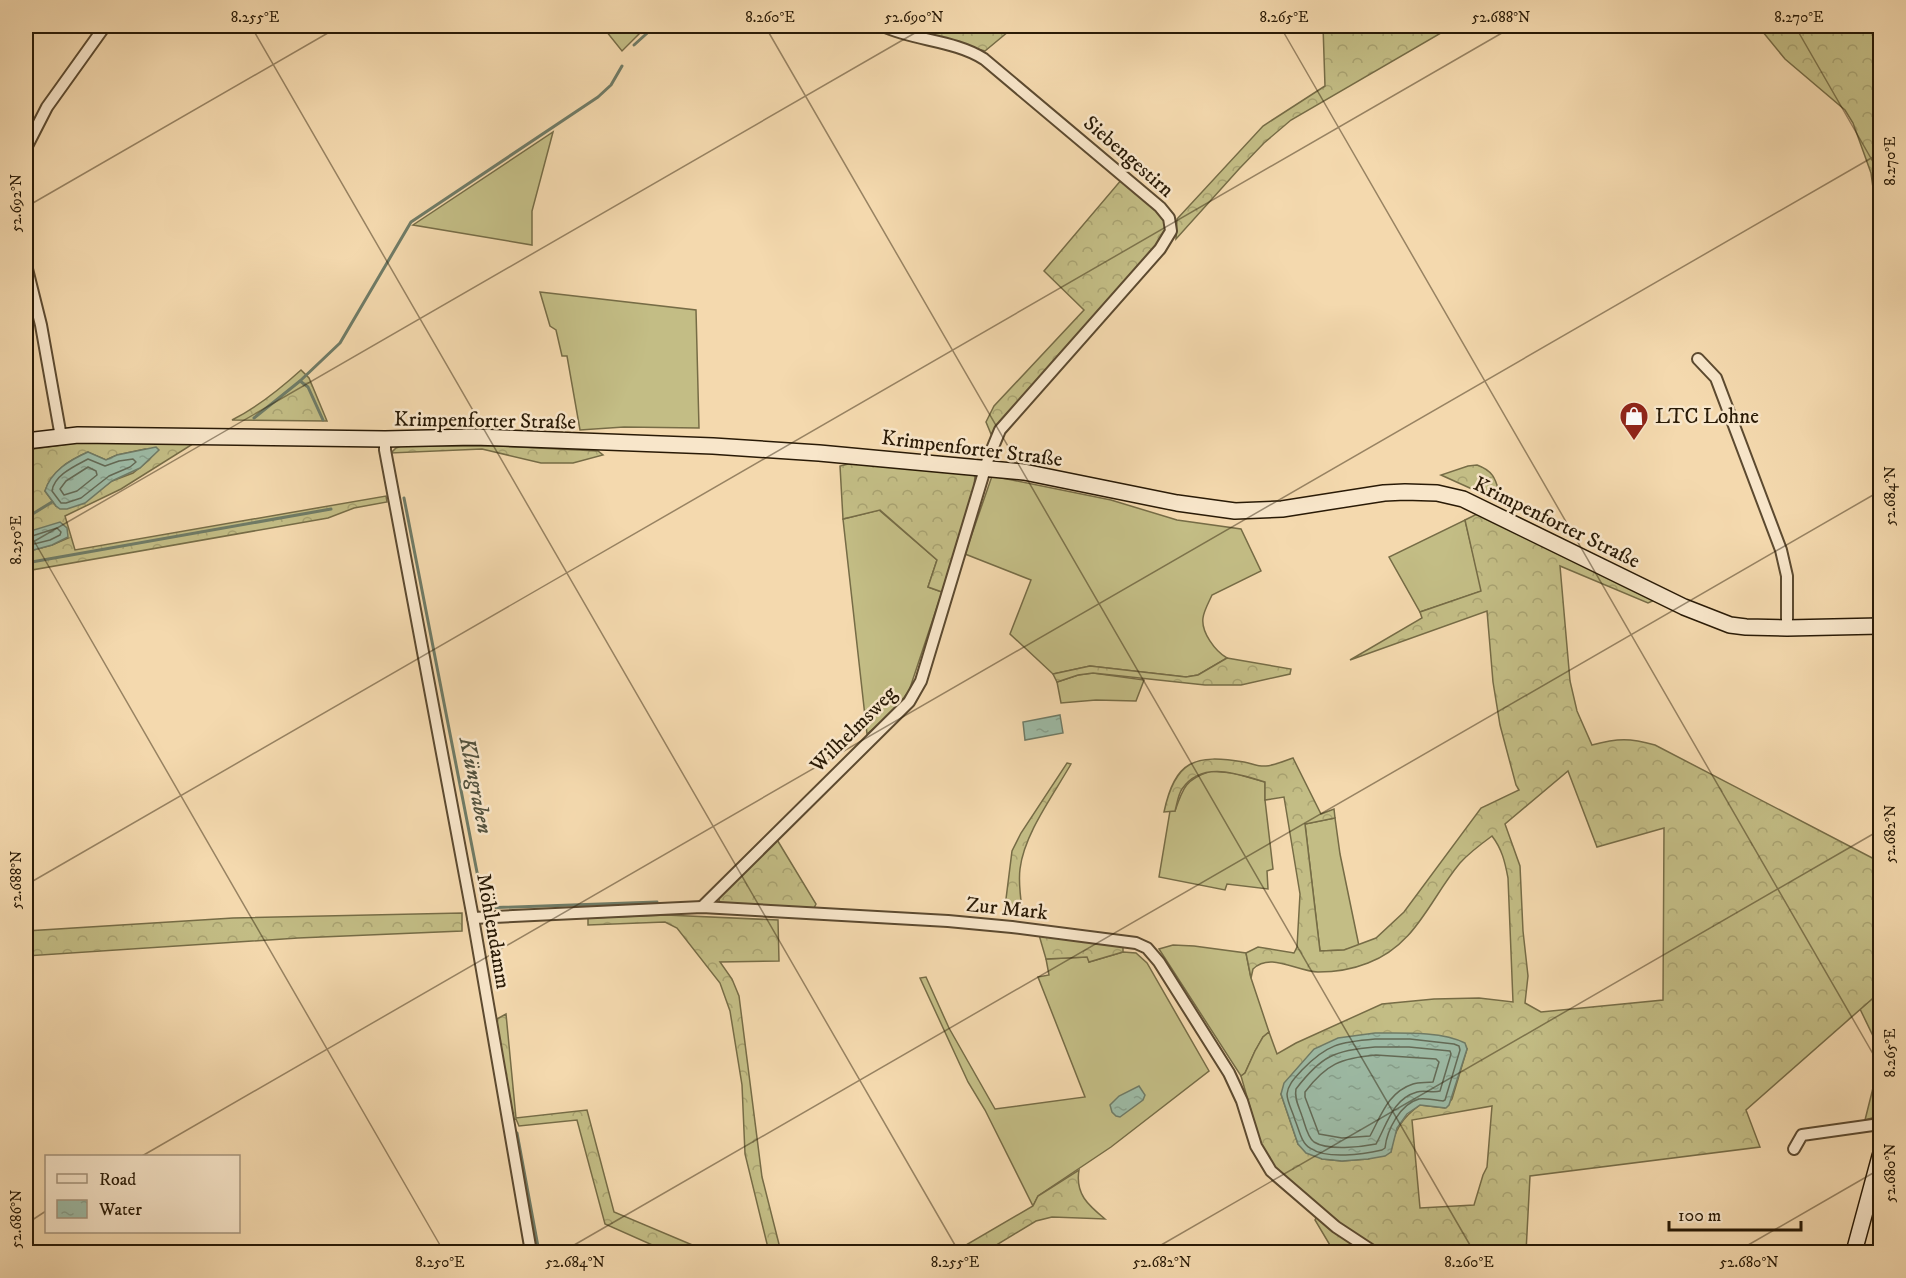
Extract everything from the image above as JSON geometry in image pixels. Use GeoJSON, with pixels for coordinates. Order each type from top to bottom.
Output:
{"type":"FeatureCollection","features":[{"type":"Feature","properties":{"kind":"street"},"geometry":{"type":"LineString","coordinates":[[26,148],[47,107],[105,26]]}},
{"type":"Feature","properties":{"kind":"street","name":"Siebengestirn"},"geometry":{"type":"LineString","coordinates":[[883,26],[967,50],[984,59],[1124,175],[1169,218],[1171,231],[1160,249],[1000,430],[993,443],[986,468]]}},
{"type":"Feature","properties":{"kind":"street"},"geometry":{"type":"LineString","coordinates":[[26,266],[41,325],[61,437]]}},
{"type":"Feature","properties":{"kind":"street"},"geometry":{"type":"LineString","coordinates":[[1698,359],[1716,378],[1781,550],[1787,576],[1787,628]]}},
{"type":"Feature","properties":{"kind":"street","name":"Krimpenforter Straße"},"geometry":{"type":"LineString","coordinates":[[26,441],[78,435],[385,439],[474,437],[713,446],[819,453],[1024,472],[1177,503],[1235,511],[1282,509],[1384,493],[1437,493],[1463,499],[1713,619],[1746,627],[1881,626]]}},
{"type":"Feature","properties":{"kind":"street","name":"Möhlendamm"},"geometry":{"type":"LineString","coordinates":[[385,439],[385,450],[473,918],[531,1252]]}},
{"type":"Feature","properties":{"kind":"street","name":"Wilhelmsweg"},"geometry":{"type":"LineString","coordinates":[[702,908],[896,717],[913,697],[921,681],[986,468]]}},
{"type":"Feature","properties":{"kind":"street","name":"Zur Mark"},"geometry":{"type":"LineString","coordinates":[[473,918],[702,908],[1012,927],[1136,943],[1147,948],[1159,962],[1229,1073],[1242,1101],[1256,1146],[1271,1171],[1336,1227],[1374,1252]]}},
{"type":"Feature","properties":{"kind":"street"},"geometry":{"type":"LineString","coordinates":[[1794,1149],[1802,1135],[1881,1124]]}},
{"type":"Feature","properties":{"kind":"street"},"geometry":{"type":"LineString","coordinates":[[1854,1252],[1881,1156]]}},
{"type":"Feature","properties":{"kind":"green space"},"geometry":{"type":"Polygon","coordinates":[[[602,26],[647,26],[622,51],[602,26]]]}},
{"type":"Feature","properties":{"kind":"green space"},"geometry":{"type":"Polygon","coordinates":[[[892,26],[1015,26],[985,51],[892,26]]]}},
{"type":"Feature","properties":{"kind":"green space"},"geometry":{"type":"Polygon","coordinates":[[[1323,26],[1453,26],[1291,120],[1264,143],[1176,239],[1177,219],[1263,126],[1325,86],[1323,26]]]}},
{"type":"Feature","properties":{"kind":"green space"},"geometry":{"type":"Polygon","coordinates":[[[1758,26],[1880,26],[1880,240],[1871,173],[1853,123],[1845,110],[1785,59],[1758,26]]]}},
{"type":"Feature","properties":{"kind":"green space"},"geometry":{"type":"Polygon","coordinates":[[[553,132],[532,211],[532,245],[413,225],[553,132]]]}},
{"type":"Feature","properties":{"kind":"green space"},"geometry":{"type":"Polygon","coordinates":[[[1122,179],[1166,219],[1168,230],[1163,240],[991,434],[986,422],[994,406],[1084,310],[1044,271],[1122,179]]]}},
{"type":"Feature","properties":{"kind":"green space"},"geometry":{"type":"Polygon","coordinates":[[[540,292],[696,310],[699,428],[624,427],[580,430],[567,356],[562,356],[556,330],[550,326],[540,292]]]}},
{"type":"Feature","properties":{"kind":"green space"},"geometry":{"type":"Polygon","coordinates":[[[1880,338],[1880,605],[1879,606],[1877,587],[1880,338]]]}},
{"type":"Feature","properties":{"kind":"green space"},"geometry":{"type":"Polygon","coordinates":[[[301,370],[309,378],[327,421],[232,420],[268,397],[301,370]]]}},
{"type":"Feature","properties":{"kind":"green space"},"geometry":{"type":"Polygon","coordinates":[[[82,442],[196,442],[121,489],[65,516],[75,550],[386,496],[387,502],[354,508],[328,518],[26,571],[26,552],[68,538],[27,532],[26,534],[26,450],[82,442]],[[145,449],[117,455],[106,460],[88,452],[56,472],[45,491],[56,506],[98,491],[112,481],[133,473],[155,452],[145,449]]]}},
{"type":"Feature","properties":{"kind":"green space"},"geometry":{"type":"Polygon","coordinates":[[[401,446],[500,446],[598,451],[603,455],[573,463],[541,463],[482,449],[391,453],[401,446]]]}},
{"type":"Feature","properties":{"kind":"green space"},"geometry":{"type":"Polygon","coordinates":[[[852,463],[969,473],[975,476],[974,487],[942,592],[928,587],[937,560],[880,510],[843,519],[840,466],[852,463]]]}},
{"type":"Feature","properties":{"kind":"green space"},"geometry":{"type":"Polygon","coordinates":[[[1477,465],[1493,476],[1503,503],[1441,475],[1477,465]]]}},
{"type":"Feature","properties":{"kind":"green space"},"geometry":{"type":"Polygon","coordinates":[[[992,476],[1111,500],[1177,520],[1241,529],[1261,571],[1212,595],[1203,618],[1204,629],[1210,641],[1227,658],[1198,675],[1186,677],[1090,666],[1053,674],[1010,634],[1031,580],[965,554],[992,476]]]}},
{"type":"Feature","properties":{"kind":"green space"},"geometry":{"type":"Polygon","coordinates":[[[879,510],[937,560],[928,587],[942,592],[909,691],[893,712],[867,734],[843,519],[879,510]]]}},
{"type":"Feature","properties":{"kind":"green space"},"geometry":{"type":"Polygon","coordinates":[[[1479,513],[1655,600],[1648,603],[1560,566],[1570,681],[1577,711],[1592,745],[1624,740],[1655,745],[1880,862],[1880,992],[1746,1110],[1760,1147],[1530,1176],[1526,1252],[1379,1252],[1338,1224],[1281,1178],[1262,1149],[1241,1076],[1245,1073],[1263,1037],[1269,1032],[1277,1054],[1382,1004],[1479,998],[1513,1002],[1508,878],[1498,846],[1492,836],[1467,856],[1449,877],[1421,920],[1398,945],[1385,955],[1356,967],[1324,972],[1267,962],[1253,969],[1251,978],[1246,953],[1258,947],[1294,953],[1297,947],[1300,894],[1284,797],[1265,800],[1265,782],[1232,773],[1210,772],[1190,780],[1181,791],[1175,811],[1164,812],[1174,781],[1190,764],[1212,759],[1266,766],[1293,758],[1321,814],[1334,809],[1335,818],[1305,824],[1320,951],[1344,950],[1376,938],[1404,912],[1481,808],[1519,790],[1500,725],[1493,682],[1487,611],[1350,660],[1422,618],[1420,612],[1481,591],[1465,520],[1479,513]],[[1568,771],[1505,824],[1520,866],[1528,976],[1525,1003],[1541,1012],[1663,1000],[1664,828],[1597,847],[1568,771]],[[1467,1049],[1281,1094],[1298,1144],[1322,1159],[1342,1161],[1368,1159],[1391,1152],[1394,1137],[1400,1125],[1420,1105],[1445,1108],[1452,1099],[1467,1049]],[[1492,1106],[1412,1120],[1420,1208],[1474,1205],[1487,1167],[1492,1106]]]}},
{"type":"Feature","properties":{"kind":"green space"},"geometry":{"type":"Polygon","coordinates":[[[1465,520],[1482,591],[1420,612],[1389,557],[1465,520]]]}},
{"type":"Feature","properties":{"kind":"green space"},"geometry":{"type":"Polygon","coordinates":[[[1227,658],[1291,669],[1290,674],[1241,685],[1205,685],[1093,673],[1057,682],[1053,674],[1090,666],[1186,677],[1198,675],[1227,658]]]}},
{"type":"Feature","properties":{"kind":"green space"},"geometry":{"type":"Polygon","coordinates":[[[1093,673],[1144,680],[1136,701],[1096,700],[1061,703],[1057,682],[1093,673]]]}},
{"type":"Feature","properties":{"kind":"green space"},"geometry":{"type":"Polygon","coordinates":[[[1067,763],[1071,764],[1027,842],[1019,881],[1023,916],[1004,915],[1012,851],[1021,833],[1067,763]]]}},
{"type":"Feature","properties":{"kind":"green space"},"geometry":{"type":"Polygon","coordinates":[[[1211,771],[1233,773],[1265,782],[1273,869],[1267,871],[1268,889],[1227,884],[1225,890],[1159,877],[1170,811],[1175,811],[1183,790],[1191,781],[1211,771]]]}},
{"type":"Feature","properties":{"kind":"green space"},"geometry":{"type":"Polygon","coordinates":[[[1335,818],[1359,946],[1344,950],[1320,951],[1305,824],[1335,818]]]}},
{"type":"Feature","properties":{"kind":"green space"},"geometry":{"type":"Polygon","coordinates":[[[776,838],[816,904],[814,908],[720,904],[718,895],[776,838]]]}},
{"type":"Feature","properties":{"kind":"green space"},"geometry":{"type":"Polygon","coordinates":[[[462,913],[462,931],[298,938],[26,956],[26,931],[233,918],[462,913]]]}},
{"type":"Feature","properties":{"kind":"green space"},"geometry":{"type":"Polygon","coordinates":[[[666,915],[778,920],[779,961],[720,962],[732,979],[739,996],[762,1177],[781,1252],[769,1252],[745,1154],[742,1085],[730,1011],[720,983],[677,928],[665,922],[588,925],[588,918],[666,915]]]}},
{"type":"Feature","properties":{"kind":"green space"},"geometry":{"type":"Polygon","coordinates":[[[1039,935],[1123,946],[1123,952],[1089,962],[1087,957],[1046,959],[1039,935]]]}},
{"type":"Feature","properties":{"kind":"green space"},"geometry":{"type":"Polygon","coordinates":[[[1173,945],[1246,953],[1251,978],[1269,1032],[1263,1037],[1245,1073],[1241,1076],[1159,949],[1173,945]]]}},
{"type":"Feature","properties":{"kind":"green space"},"geometry":{"type":"Polygon","coordinates":[[[1123,952],[1136,953],[1147,963],[1209,1071],[1111,1147],[1038,1196],[1033,1206],[985,1110],[968,1082],[920,978],[926,977],[949,1028],[995,1109],[1085,1097],[1038,977],[1049,975],[1046,959],[1088,957],[1089,962],[1123,952]]]}},
{"type":"Feature","properties":{"kind":"green space"},"geometry":{"type":"Polygon","coordinates":[[[1880,992],[1880,1109],[1879,1116],[1865,1120],[1877,1072],[1873,1036],[1860,1009],[1880,992]]]}},
{"type":"Feature","properties":{"kind":"green space"},"geometry":{"type":"Polygon","coordinates":[[[506,1014],[516,1118],[587,1110],[614,1212],[709,1252],[668,1252],[605,1224],[577,1120],[519,1126],[516,1119],[510,1121],[495,1020],[506,1014]]]}},
{"type":"Feature","properties":{"kind":"green space"},"geometry":{"type":"Polygon","coordinates":[[[1079,1170],[1079,1186],[1084,1198],[1105,1219],[1052,1217],[1036,1221],[985,1252],[954,1252],[1033,1206],[1038,1196],[1079,1170]]]}},
{"type":"Feature","properties":{"kind":"green space"},"geometry":{"type":"Polygon","coordinates":[[[1317,1216],[1357,1244],[1351,1252],[1334,1252],[1315,1220],[1317,1216]]]}},
{"type":"Feature","properties":{"kind":"water"},"geometry":{"type":"Polygon","coordinates":[[[156,447],[159,450],[140,468],[112,481],[85,503],[60,509],[45,491],[56,472],[88,452],[106,460],[117,455],[156,447]]]}},
{"type":"Feature","properties":{"kind":"water"},"geometry":{"type":"Polygon","coordinates":[[[60,522],[67,528],[68,537],[52,545],[26,552],[27,532],[60,522]]]}},
{"type":"Feature","properties":{"kind":"water"},"geometry":{"type":"Polygon","coordinates":[[[1060,715],[1063,733],[1025,740],[1023,722],[1060,715]]]}},
{"type":"Feature","properties":{"kind":"water"},"geometry":{"type":"Polygon","coordinates":[[[1375,1033],[1445,1036],[1465,1043],[1467,1049],[1449,1105],[1446,1108],[1420,1105],[1407,1114],[1397,1128],[1391,1152],[1385,1156],[1342,1161],[1322,1159],[1306,1153],[1298,1144],[1281,1094],[1284,1083],[1314,1049],[1338,1038],[1375,1033]]]}},
{"type":"Feature","properties":{"kind":"water"},"geometry":{"type":"Polygon","coordinates":[[[1139,1086],[1145,1095],[1143,1100],[1120,1117],[1116,1116],[1110,1105],[1119,1096],[1139,1086]]]}},
{"type":"Feature","properties":{"kind":"waterway"},"geometry":{"type":"LineString","coordinates":[[634,45],[655,26]]}},
{"type":"Feature","properties":{"kind":"waterway"},"geometry":{"type":"LineString","coordinates":[[254,418],[300,381],[340,343],[411,222],[598,97],[611,85],[622,66]]}},
{"type":"Feature","properties":{"kind":"waterway"},"geometry":{"type":"LineString","coordinates":[[300,381],[308,387],[323,420]]}},
{"type":"Feature","properties":{"kind":"waterway","name":"Klüngraben"},"geometry":{"type":"LineString","coordinates":[[404,498],[484,908],[657,902]]}},
{"type":"Feature","properties":{"kind":"waterway"},"geometry":{"type":"LineString","coordinates":[[26,518],[52,502]]}},
{"type":"Feature","properties":{"kind":"waterway"},"geometry":{"type":"LineString","coordinates":[[26,563],[331,509]]}},
{"type":"Feature","properties":{"kind":"waterway"},"geometry":{"type":"LineString","coordinates":[[517,1133],[539,1252]]}},
{"type":"Feature","properties":{"kind":"place","name":"LTC Lohne"},"geometry":{"type":"Point","coordinates":[1634,442]}}]}
